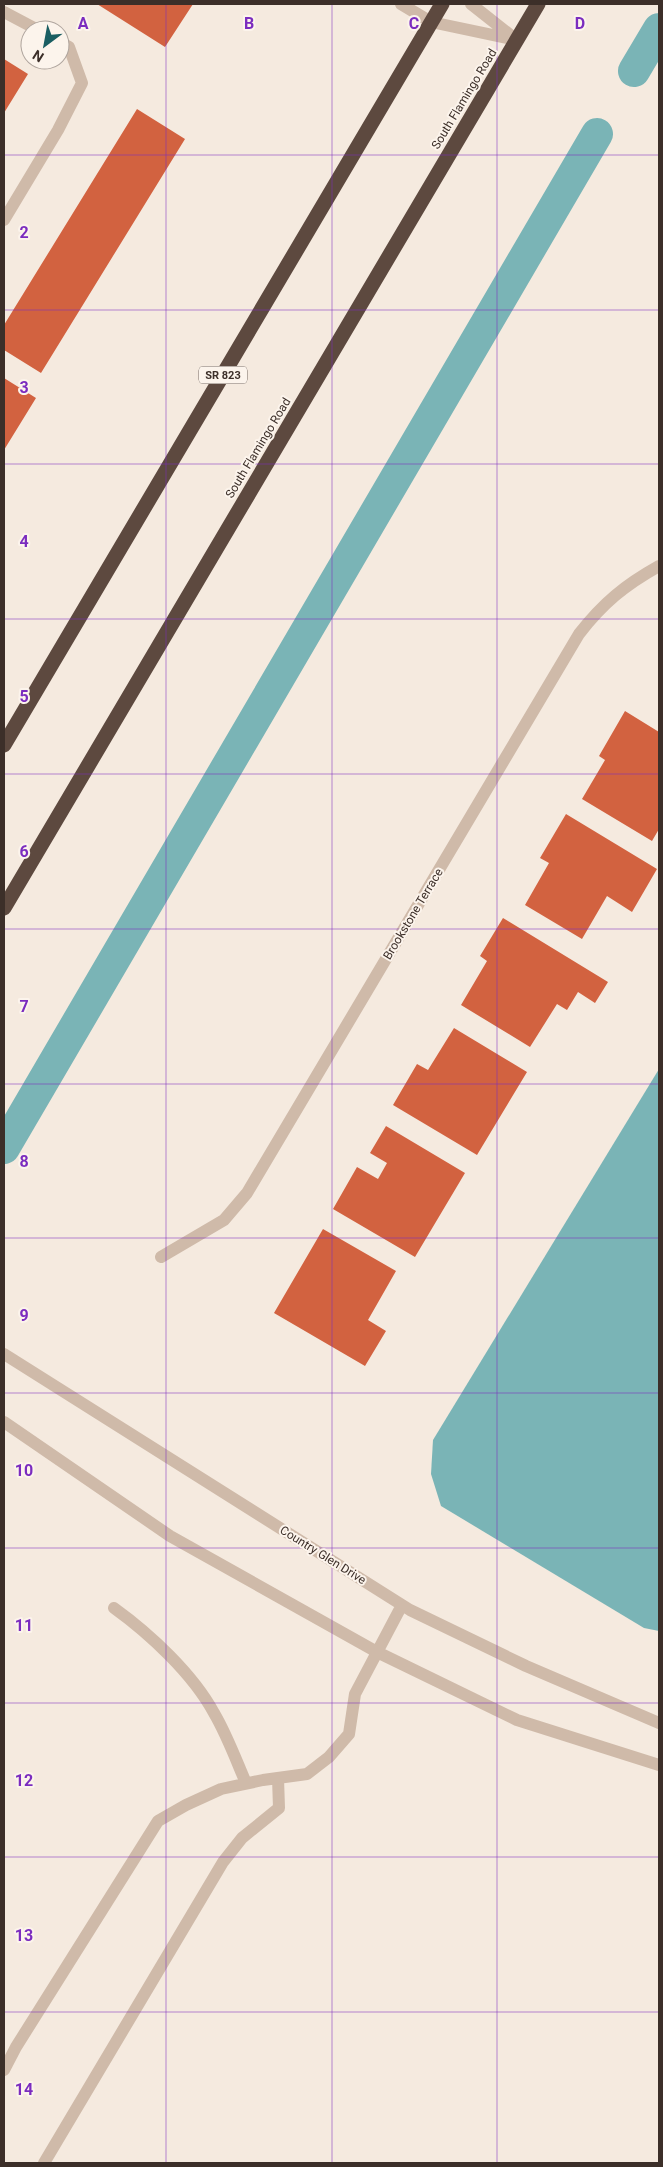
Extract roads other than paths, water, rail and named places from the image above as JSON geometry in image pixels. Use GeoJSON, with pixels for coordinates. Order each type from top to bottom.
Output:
{"type":"FeatureCollection","features":[{"type":"Feature","properties":{"kind":"highway","name":"SR 823"},"geometry":{"type":"LineString","coordinates":[[4,745],[442,4]]}},
{"type":"Feature","properties":{"kind":"highway","name":"South Flamingo Road"},"geometry":{"type":"LineString","coordinates":[[4,908],[538,4]]}},
{"type":"Feature","properties":{"kind":"street"},"geometry":{"type":"LineString","coordinates":[[401,4],[431,22],[516,40]]}},
{"type":"Feature","properties":{"kind":"street"},"geometry":{"type":"LineString","coordinates":[[471,4],[516,40]]}},
{"type":"Feature","properties":{"kind":"street"},"geometry":{"type":"LineString","coordinates":[[4,12],[20,20]]}},
{"type":"Feature","properties":{"kind":"street"},"geometry":{"type":"LineString","coordinates":[[4,220],[58,130],[82,83],[70,55]]}},
{"type":"Feature","properties":{"kind":"street","name":"Brookstone Terrace"},"geometry":{"type":"LineString","coordinates":[[162,1257],[224,1220],[247,1193],[579,634],[597,610],[617,592],[659,566]]}},
{"type":"Feature","properties":{"kind":"street","name":"Country Glen Drive"},"geometry":{"type":"LineString","coordinates":[[4,1354],[402,1605],[526,1666],[659,1723]]}},
{"type":"Feature","properties":{"kind":"street"},"geometry":{"type":"LineString","coordinates":[[4,1422],[170,1536],[377,1652],[517,1720],[659,1765]]}},
{"type":"Feature","properties":{"kind":"street"},"geometry":{"type":"LineString","coordinates":[[4,2070],[16,2046],[158,1821],[186,1805],[221,1789],[246,1783],[307,1774],[329,1757],[349,1734],[355,1694],[402,1605]]}},
{"type":"Feature","properties":{"kind":"street"},"geometry":{"type":"LineString","coordinates":[[114,1608],[151,1639],[187,1675],[214,1712],[246,1783]]}},
{"type":"Feature","properties":{"kind":"street"},"geometry":{"type":"LineString","coordinates":[[44,2163],[223,1862],[242,1838],[279,1808],[278,1778]]}},
{"type":"Feature","properties":{"kind":"water"},"geometry":{"type":"Polygon","coordinates":[[[659,1069],[659,1631],[644,1628],[441,1506],[431,1474],[433,1440],[659,1069]]]}},
{"type":"Feature","properties":{"kind":"waterway"},"geometry":{"type":"LineString","coordinates":[[634,71],[659,29]]}},
{"type":"Feature","properties":{"kind":"waterway"},"geometry":{"type":"LineString","coordinates":[[4,1148],[597,134]]}}]}
